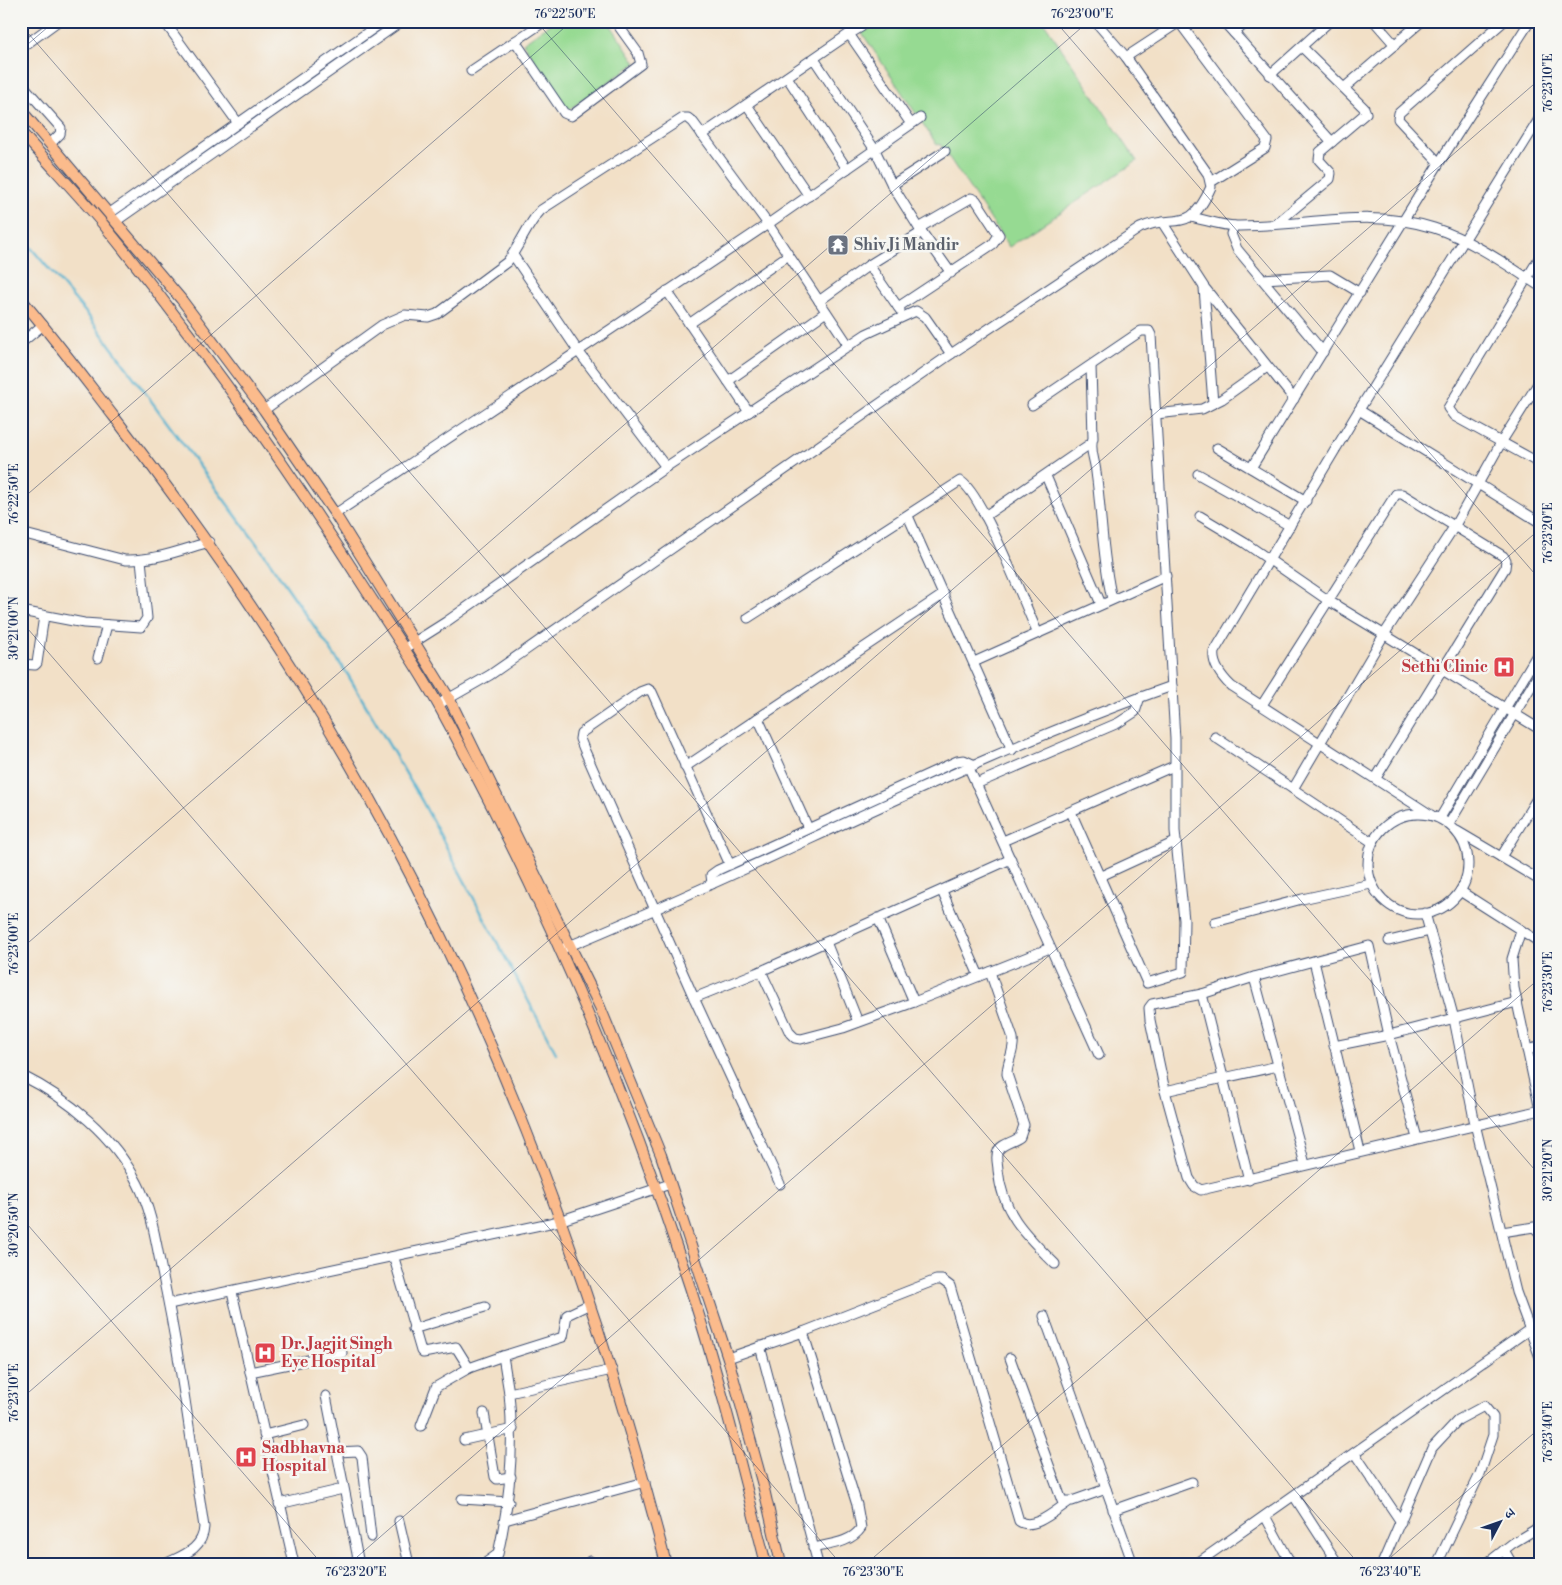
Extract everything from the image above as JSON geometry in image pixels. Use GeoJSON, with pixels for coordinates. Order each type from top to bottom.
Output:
{"type":"FeatureCollection","features":[{"type":"Feature","properties":{"kind":"main road"},"geometry":{"type":"LineString","coordinates":[[21,110],[181,299],[264,410],[335,514],[449,698],[600,1007],[661,1155],[728,1358],[764,1488],[781,1564]]}},
{"type":"Feature","properties":{"kind":"main road"},"geometry":{"type":"LineString","coordinates":[[21,132],[99,220],[182,325],[303,491],[438,704],[489,802],[604,1050],[685,1271],[725,1406],[766,1564]]}},
{"type":"Feature","properties":{"kind":"main road"},"geometry":{"type":"LineString","coordinates":[[21,299],[209,542],[294,671],[391,838],[442,939],[536,1155],[612,1370],[645,1482],[666,1564]]}},
{"type":"Feature","properties":{"kind":"street"},"geometry":{"type":"LineString","coordinates":[[21,48],[58,21]]}},
{"type":"Feature","properties":{"kind":"street"},"geometry":{"type":"LineString","coordinates":[[164,21],[238,123]]}},
{"type":"Feature","properties":{"kind":"street"},"geometry":{"type":"LineString","coordinates":[[113,217],[238,123],[384,21]]}},
{"type":"Feature","properties":{"kind":"street"},"geometry":{"type":"LineString","coordinates":[[113,217],[402,21]]}},
{"type":"Feature","properties":{"kind":"street"},"geometry":{"type":"LineString","coordinates":[[471,71],[545,21]]}},
{"type":"Feature","properties":{"kind":"street"},"geometry":{"type":"LineString","coordinates":[[516,41],[564,113],[571,116],[641,64],[638,53],[615,21]]}},
{"type":"Feature","properties":{"kind":"street"},"geometry":{"type":"LineString","coordinates":[[438,704],[490,675],[951,354],[1140,228],[1162,222],[1180,222],[1191,217],[1208,193],[1211,182],[1204,168],[1126,57],[1095,21]]}},
{"type":"Feature","properties":{"kind":"street"},"geometry":{"type":"LineString","coordinates":[[1223,21],[1332,142]]}},
{"type":"Feature","properties":{"kind":"street"},"geometry":{"type":"LineString","coordinates":[[1234,33],[1248,21]]}},
{"type":"Feature","properties":{"kind":"street"},"geometry":{"type":"LineString","coordinates":[[1270,75],[1330,21]]}},
{"type":"Feature","properties":{"kind":"street"},"geometry":{"type":"LineString","coordinates":[[1374,21],[1395,46]]}},
{"type":"Feature","properties":{"kind":"street"},"geometry":{"type":"LineString","coordinates":[[1344,88],[1422,21]]}},
{"type":"Feature","properties":{"kind":"street"},"geometry":{"type":"LineString","coordinates":[[1439,163],[1398,119],[1399,112],[1504,21]]}},
{"type":"Feature","properties":{"kind":"street"},"geometry":{"type":"LineString","coordinates":[[1251,468],[1439,163],[1530,21]]}},
{"type":"Feature","properties":{"kind":"street"},"geometry":{"type":"LineString","coordinates":[[1126,57],[1180,22],[1267,140],[1265,148],[1211,182]]}},
{"type":"Feature","properties":{"kind":"street"},"geometry":{"type":"LineString","coordinates":[[702,135],[861,27]]}},
{"type":"Feature","properties":{"kind":"street"},"geometry":{"type":"LineString","coordinates":[[849,34],[911,124]]}},
{"type":"Feature","properties":{"kind":"street"},"geometry":{"type":"LineString","coordinates":[[1276,223],[1330,179],[1331,173],[1329,169],[1318,156],[1320,152],[1366,113],[1364,108],[1302,47]]}},
{"type":"Feature","properties":{"kind":"street"},"geometry":{"type":"LineString","coordinates":[[814,59],[875,150],[892,185],[920,230],[951,273]]}},
{"type":"Feature","properties":{"kind":"street"},"geometry":{"type":"LineString","coordinates":[[787,77],[847,169]]}},
{"type":"Feature","properties":{"kind":"street"},"geometry":{"type":"LineString","coordinates":[[21,82],[62,128],[60,134],[50,143]]}},
{"type":"Feature","properties":{"kind":"street"},"geometry":{"type":"LineString","coordinates":[[747,105],[809,196]]}},
{"type":"Feature","properties":{"kind":"street"},"geometry":{"type":"LineString","coordinates":[[1541,116],[1359,410],[1214,652],[1213,658],[1217,669],[1231,686],[1435,817],[1541,882]]}},
{"type":"Feature","properties":{"kind":"street"},"geometry":{"type":"LineString","coordinates":[[264,410],[382,325],[405,316],[428,317],[436,314],[493,274],[513,255],[532,220],[541,210],[677,121],[688,118],[768,224],[787,256],[849,346]]}},
{"type":"Feature","properties":{"kind":"street"},"geometry":{"type":"LineString","coordinates":[[335,514],[768,224],[920,118]]}},
{"type":"Feature","properties":{"kind":"street"},"geometry":{"type":"LineString","coordinates":[[892,185],[945,151]]}},
{"type":"Feature","properties":{"kind":"street"},"geometry":{"type":"LineString","coordinates":[[819,301],[964,200],[971,198],[976,200],[998,232],[998,238],[993,244],[951,273],[898,307]]}},
{"type":"Feature","properties":{"kind":"street"},"geometry":{"type":"LineString","coordinates":[[1191,217],[1234,226],[1356,218],[1404,221],[1434,228],[1465,240],[1541,287]]}},
{"type":"Feature","properties":{"kind":"street"},"geometry":{"type":"LineString","coordinates":[[1162,222],[1204,287],[1294,399]]}},
{"type":"Feature","properties":{"kind":"street"},"geometry":{"type":"LineString","coordinates":[[1234,226],[1231,234],[1233,241],[1323,352]]}},
{"type":"Feature","properties":{"kind":"street"},"geometry":{"type":"LineString","coordinates":[[513,255],[578,351],[666,466]]}},
{"type":"Feature","properties":{"kind":"street"},"geometry":{"type":"LineString","coordinates":[[1541,255],[1448,408],[1454,416],[1541,464]]}},
{"type":"Feature","properties":{"kind":"street"},"geometry":{"type":"LineString","coordinates":[[689,324],[787,256]]}},
{"type":"Feature","properties":{"kind":"street"},"geometry":{"type":"LineString","coordinates":[[869,265],[903,315]]}},
{"type":"Feature","properties":{"kind":"street"},"geometry":{"type":"LineString","coordinates":[[1262,279],[1330,274],[1360,293]]}},
{"type":"Feature","properties":{"kind":"street"},"geometry":{"type":"LineString","coordinates":[[1204,287],[1213,403]]}},
{"type":"Feature","properties":{"kind":"street"},"geometry":{"type":"LineString","coordinates":[[667,291],[749,412]]}},
{"type":"Feature","properties":{"kind":"street"},"geometry":{"type":"LineString","coordinates":[[403,648],[416,642],[666,466],[866,334],[903,315],[916,311],[921,314],[951,354]]}},
{"type":"Feature","properties":{"kind":"street"},"geometry":{"type":"LineString","coordinates":[[728,381],[826,312]]}},
{"type":"Feature","properties":{"kind":"street"},"geometry":{"type":"LineString","coordinates":[[21,343],[43,325]]}},
{"type":"Feature","properties":{"kind":"street"},"geometry":{"type":"LineString","coordinates":[[1032,405],[1141,331],[1149,331],[1151,335],[1172,686],[1175,842],[1184,920],[1183,972],[1147,983],[1071,812]]}},
{"type":"Feature","properties":{"kind":"street"},"geometry":{"type":"LineString","coordinates":[[985,516],[1046,476],[1090,444],[1093,438],[1091,366]]}},
{"type":"Feature","properties":{"kind":"street"},"geometry":{"type":"LineString","coordinates":[[1156,414],[1202,409],[1267,367]]}},
{"type":"Feature","properties":{"kind":"street"},"geometry":{"type":"LineString","coordinates":[[1293,789],[1385,633],[1454,527],[1502,441],[1541,380]]}},
{"type":"Feature","properties":{"kind":"street"},"geometry":{"type":"LineString","coordinates":[[1359,410],[1541,523]]}},
{"type":"Feature","properties":{"kind":"street"},"geometry":{"type":"LineString","coordinates":[[1090,444],[1096,471],[1105,569],[1112,599]]}},
{"type":"Feature","properties":{"kind":"street"},"geometry":{"type":"LineString","coordinates":[[1217,448],[1306,501]]}},
{"type":"Feature","properties":{"kind":"street"},"geometry":{"type":"LineString","coordinates":[[1198,474],[1290,526]]}},
{"type":"Feature","properties":{"kind":"street"},"geometry":{"type":"LineString","coordinates":[[1046,476],[1101,604]]}},
{"type":"Feature","properties":{"kind":"street"},"geometry":{"type":"LineString","coordinates":[[748,618],[960,481],[970,489],[985,516],[1038,634]]}},
{"type":"Feature","properties":{"kind":"street"},"geometry":{"type":"LineString","coordinates":[[1262,705],[1330,601],[1396,494],[1402,494],[1503,556],[1507,563],[1376,778]]}},
{"type":"Feature","properties":{"kind":"street"},"geometry":{"type":"LineString","coordinates":[[908,516],[1012,750]]}},
{"type":"Feature","properties":{"kind":"street"},"geometry":{"type":"LineString","coordinates":[[1200,516],[1330,601],[1385,633],[1513,715],[1541,730]]}},
{"type":"Feature","properties":{"kind":"street"},"geometry":{"type":"LineString","coordinates":[[21,533],[112,557],[141,560],[209,542]]}},
{"type":"Feature","properties":{"kind":"street"},"geometry":{"type":"LineString","coordinates":[[21,611],[107,625],[138,627],[145,624],[141,560]]}},
{"type":"Feature","properties":{"kind":"street"},"geometry":{"type":"LineString","coordinates":[[974,662],[1166,576]]}},
{"type":"Feature","properties":{"kind":"street"},"geometry":{"type":"LineString","coordinates":[[685,767],[944,594]]}},
{"type":"Feature","properties":{"kind":"street"},"geometry":{"type":"LineString","coordinates":[[21,664],[35,665],[37,663],[44,616]]}},
{"type":"Feature","properties":{"kind":"street"},"geometry":{"type":"LineString","coordinates":[[98,658],[107,625]]}},
{"type":"Feature","properties":{"kind":"street"},"geometry":{"type":"LineString","coordinates":[[1435,817],[1541,648]]}},
{"type":"Feature","properties":{"kind":"street"},"geometry":{"type":"LineString","coordinates":[[1451,827],[1513,715],[1541,670]]}},
{"type":"Feature","properties":{"kind":"street"},"geometry":{"type":"LineString","coordinates":[[559,950],[654,910],[972,766],[1140,697],[1172,686]]}},
{"type":"Feature","properties":{"kind":"street"},"geometry":{"type":"LineString","coordinates":[[730,865],[655,696],[648,689],[640,692],[584,731],[580,736],[654,910],[780,1184]]}},
{"type":"Feature","properties":{"kind":"street"},"geometry":{"type":"LineString","coordinates":[[976,784],[1118,723],[1135,712],[1140,697]]}},
{"type":"Feature","properties":{"kind":"street"},"geometry":{"type":"LineString","coordinates":[[758,718],[808,828]]}},
{"type":"Feature","properties":{"kind":"street"},"geometry":{"type":"LineString","coordinates":[[1215,737],[1372,842]]}},
{"type":"Feature","properties":{"kind":"street"},"geometry":{"type":"LineString","coordinates":[[712,884],[712,875],[730,865],[956,761],[968,761],[972,766],[976,784],[1099,1055]]}},
{"type":"Feature","properties":{"kind":"street"},"geometry":{"type":"LineString","coordinates":[[1003,841],[1174,766]]}},
{"type":"Feature","properties":{"kind":"street"},"geometry":{"type":"LineString","coordinates":[[1501,857],[1541,792]]}},
{"type":"Feature","properties":{"kind":"street"},"geometry":{"type":"LineString","coordinates":[[1435,817],[1414,813],[1397,818],[1382,828],[1372,842],[1368,856],[1371,884],[1382,899],[1394,908],[1410,913],[1425,913],[1445,905],[1460,891],[1466,878],[1468,863],[1466,849],[1451,827]]}},
{"type":"Feature","properties":{"kind":"street"},"geometry":{"type":"LineString","coordinates":[[1101,876],[1175,842]]}},
{"type":"Feature","properties":{"kind":"street"},"geometry":{"type":"LineString","coordinates":[[694,998],[761,971],[1010,860]]}},
{"type":"Feature","properties":{"kind":"street"},"geometry":{"type":"LineString","coordinates":[[1215,922],[1302,899],[1371,884]]}},
{"type":"Feature","properties":{"kind":"street"},"geometry":{"type":"LineString","coordinates":[[942,891],[979,976]]}},
{"type":"Feature","properties":{"kind":"street"},"geometry":{"type":"LineString","coordinates":[[1460,891],[1541,943]]}},
{"type":"Feature","properties":{"kind":"street"},"geometry":{"type":"LineString","coordinates":[[1425,913],[1454,1019],[1475,1124],[1516,1292],[1541,1360]]}},
{"type":"Feature","properties":{"kind":"street"},"geometry":{"type":"LineString","coordinates":[[878,918],[914,1002]]}},
{"type":"Feature","properties":{"kind":"street"},"geometry":{"type":"LineString","coordinates":[[1417,1138],[1389,1035],[1369,946],[1254,977],[1202,994],[1152,1004],[1149,1008],[1165,1091],[1189,1178],[1194,1186],[1201,1190],[1249,1180],[1305,1164],[1540,1110],[1517,1002],[1512,959],[1521,930]]}},
{"type":"Feature","properties":{"kind":"street"},"geometry":{"type":"LineString","coordinates":[[1389,941],[1430,931]]}},
{"type":"Feature","properties":{"kind":"street"},"geometry":{"type":"LineString","coordinates":[[826,942],[858,1022]]}},
{"type":"Feature","properties":{"kind":"street"},"geometry":{"type":"LineString","coordinates":[[761,971],[790,1033],[795,1038],[806,1038],[914,1002],[1050,948]]}},
{"type":"Feature","properties":{"kind":"street"},"geometry":{"type":"LineString","coordinates":[[1314,961],[1360,1151]]}},
{"type":"Feature","properties":{"kind":"street"},"geometry":{"type":"LineString","coordinates":[[990,972],[1013,1038],[1014,1048],[1007,1068],[1007,1074],[1024,1125],[1020,1137],[1000,1147],[997,1152],[998,1175],[1014,1221],[1055,1264]]}},
{"type":"Feature","properties":{"kind":"street"},"geometry":{"type":"LineString","coordinates":[[1254,977],[1305,1164]]}},
{"type":"Feature","properties":{"kind":"street"},"geometry":{"type":"LineString","coordinates":[[1202,994],[1249,1180]]}},
{"type":"Feature","properties":{"kind":"street"},"geometry":{"type":"LineString","coordinates":[[1334,1046],[1389,1035],[1517,1002]]}},
{"type":"Feature","properties":{"kind":"street"},"geometry":{"type":"LineString","coordinates":[[1527,1050],[1541,1046]]}},
{"type":"Feature","properties":{"kind":"street"},"geometry":{"type":"LineString","coordinates":[[1165,1091],[1278,1066]]}},
{"type":"Feature","properties":{"kind":"street"},"geometry":{"type":"LineString","coordinates":[[21,1075],[58,1097],[85,1117],[125,1162],[139,1185],[150,1215],[169,1304],[204,1527],[200,1543],[193,1550],[165,1564]]}},
{"type":"Feature","properties":{"kind":"street"},"geometry":{"type":"LineString","coordinates":[[169,1304],[394,1258],[559,1221],[670,1184]]}},
{"type":"Feature","properties":{"kind":"street"},"geometry":{"type":"LineString","coordinates":[[1502,1232],[1534,1226],[1541,1234]]}},
{"type":"Feature","properties":{"kind":"street"},"geometry":{"type":"LineString","coordinates":[[394,1258],[421,1352],[456,1347],[469,1368]]}},
{"type":"Feature","properties":{"kind":"street"},"geometry":{"type":"LineString","coordinates":[[728,1358],[804,1332],[936,1280],[942,1280],[947,1283],[952,1293],[1019,1521],[1028,1524],[1038,1521],[1067,1503],[1106,1488]]}},
{"type":"Feature","properties":{"kind":"street"},"geometry":{"type":"LineString","coordinates":[[232,1292],[278,1504],[294,1564]]}},
{"type":"Feature","properties":{"kind":"street"},"geometry":{"type":"LineString","coordinates":[[421,1426],[436,1387],[469,1368],[563,1337],[567,1315],[588,1305]]}},
{"type":"Feature","properties":{"kind":"street"},"geometry":{"type":"LineString","coordinates":[[413,1329],[486,1307]]}},
{"type":"Feature","properties":{"kind":"street"},"geometry":{"type":"LineString","coordinates":[[1044,1316],[1133,1564]]}},
{"type":"Feature","properties":{"kind":"street"},"geometry":{"type":"LineString","coordinates":[[1196,1564],[1355,1454],[1530,1329]]}},
{"type":"Feature","properties":{"kind":"street"},"geometry":{"type":"LineString","coordinates":[[804,1332],[857,1505],[861,1528],[856,1535],[848,1540],[813,1548]]}},
{"type":"Feature","properties":{"kind":"street"},"geometry":{"type":"LineString","coordinates":[[760,1346],[818,1564]]}},
{"type":"Feature","properties":{"kind":"street"},"geometry":{"type":"LineString","coordinates":[[250,1372],[342,1353]]}},
{"type":"Feature","properties":{"kind":"street"},"geometry":{"type":"LineString","coordinates":[[484,1564],[498,1554],[509,1502],[513,1429],[503,1356]]}},
{"type":"Feature","properties":{"kind":"street"},"geometry":{"type":"LineString","coordinates":[[1010,1358],[1059,1497],[1067,1503]]}},
{"type":"Feature","properties":{"kind":"street"},"geometry":{"type":"LineString","coordinates":[[509,1394],[612,1370]]}},
{"type":"Feature","properties":{"kind":"street"},"geometry":{"type":"LineString","coordinates":[[326,1396],[359,1564]]}},
{"type":"Feature","properties":{"kind":"street"},"geometry":{"type":"LineString","coordinates":[[1382,1564],[1436,1442],[1467,1415],[1484,1406],[1493,1418],[1493,1435],[1480,1474],[1437,1564]]}},
{"type":"Feature","properties":{"kind":"street"},"geometry":{"type":"LineString","coordinates":[[484,1413],[495,1477],[497,1479],[511,1478]]}},
{"type":"Feature","properties":{"kind":"street"},"geometry":{"type":"LineString","coordinates":[[264,1434],[304,1425]]}},
{"type":"Feature","properties":{"kind":"street"},"geometry":{"type":"LineString","coordinates":[[464,1440],[513,1429]]}},
{"type":"Feature","properties":{"kind":"street"},"geometry":{"type":"LineString","coordinates":[[337,1452],[354,1450],[358,1451],[362,1457],[371,1537]]}},
{"type":"Feature","properties":{"kind":"street"},"geometry":{"type":"LineString","coordinates":[[1355,1454],[1401,1522]]}},
{"type":"Feature","properties":{"kind":"street"},"geometry":{"type":"LineString","coordinates":[[505,1520],[645,1482]]}},
{"type":"Feature","properties":{"kind":"street"},"geometry":{"type":"LineString","coordinates":[[1113,1510],[1192,1482]]}},
{"type":"Feature","properties":{"kind":"street"},"geometry":{"type":"LineString","coordinates":[[278,1504],[343,1489]]}},
{"type":"Feature","properties":{"kind":"street"},"geometry":{"type":"LineString","coordinates":[[1294,1496],[1338,1564]]}},
{"type":"Feature","properties":{"kind":"street"},"geometry":{"type":"LineString","coordinates":[[462,1499],[509,1502]]}},
{"type":"Feature","properties":{"kind":"street"},"geometry":{"type":"LineString","coordinates":[[1265,1516],[1291,1564]]}},
{"type":"Feature","properties":{"kind":"street"},"geometry":{"type":"LineString","coordinates":[[399,1521],[408,1564]]}},
{"type":"Feature","properties":{"kind":"street"},"geometry":{"type":"LineString","coordinates":[[1486,1564],[1541,1526]]}},
{"type":"Feature","properties":{"kind":"street"},"geometry":{"type":"LineString","coordinates":[[1504,1550],[1512,1564]]}},
{"type":"Feature","properties":{"kind":"green space"},"geometry":{"type":"Polygon","coordinates":[[[554,21],[608,21],[636,63],[568,110],[523,43],[554,21]]]}},
{"type":"Feature","properties":{"kind":"green space"},"geometry":{"type":"Polygon","coordinates":[[[854,21],[1043,21],[1137,161],[1009,247],[940,144],[937,145],[854,21]]]}},
{"type":"Feature","properties":{"kind":"waterway"},"geometry":{"type":"LineString","coordinates":[[21,236],[87,314],[265,555],[348,675],[422,801],[556,1053]]}},
{"type":"Feature","properties":{"kind":"place","name":"Shiv Ji Mandir"},"geometry":{"type":"Point","coordinates":[838,245]}},
{"type":"Feature","properties":{"kind":"place","name":"Sethi Clinic"},"geometry":{"type":"Point","coordinates":[1504,667]}},
{"type":"Feature","properties":{"kind":"place","name":"Dr. Jagjit Singh Eye Hospital"},"geometry":{"type":"Point","coordinates":[265,1353]}},
{"type":"Feature","properties":{"kind":"place","name":"Sadbhavna Hospital"},"geometry":{"type":"Point","coordinates":[246,1457]}}]}
